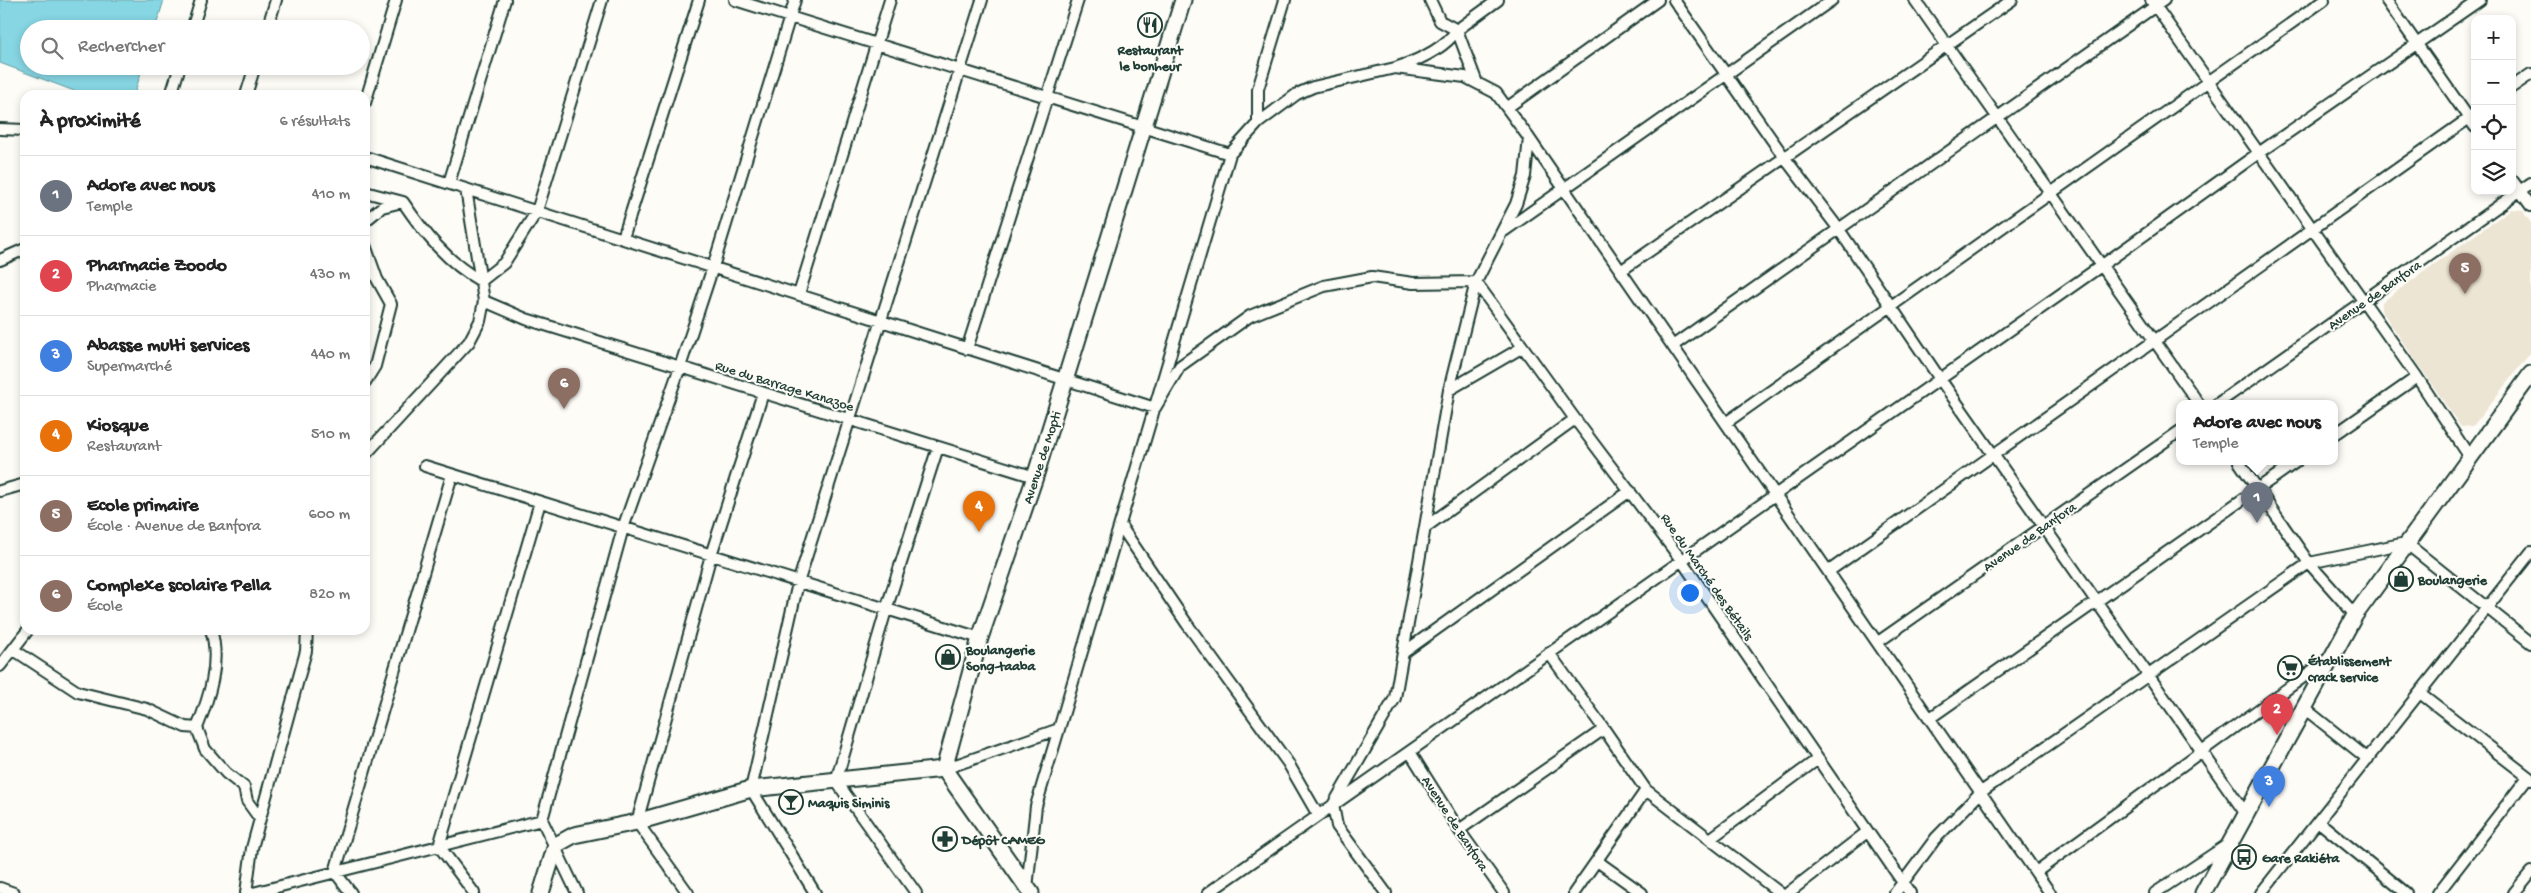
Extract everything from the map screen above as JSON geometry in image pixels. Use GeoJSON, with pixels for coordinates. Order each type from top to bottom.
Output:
{"type":"FeatureCollection","features":[{"type":"Feature","properties":{"kind":"street"},"geometry":{"type":"LineString","coordinates":[[195,20],[201,0]]}},
{"type":"Feature","properties":{"kind":"street"},"geometry":{"type":"LineString","coordinates":[[270,20],[276,0]]}},
{"type":"Feature","properties":{"kind":"street"},"geometry":{"type":"LineString","coordinates":[[369,90],[396,0]]}},
{"type":"Feature","properties":{"kind":"street"},"geometry":{"type":"LineString","coordinates":[[449,183],[505,0]]}},
{"type":"Feature","properties":{"kind":"street"},"geometry":{"type":"LineString","coordinates":[[481,281],[504,263],[537,211],[602,0]]}},
{"type":"Feature","properties":{"kind":"street"},"geometry":{"type":"LineString","coordinates":[[623,238],[699,0]]}},
{"type":"Feature","properties":{"kind":"street"},"geometry":{"type":"LineString","coordinates":[[735,0],[1230,154]]}},
{"type":"Feature","properties":{"kind":"street"},"geometry":{"type":"LineString","coordinates":[[577,893],[556,845],[542,820],[622,528],[680,367],[713,267],[795,0]]}},
{"type":"Feature","properties":{"kind":"street"},"geometry":{"type":"LineString","coordinates":[[799,294],[890,0]]}},
{"type":"Feature","properties":{"kind":"street"},"geometry":{"type":"LineString","coordinates":[[815,893],[750,789],[798,582],[982,0]]}},
{"type":"Feature","properties":{"kind":"street"},"geometry":{"type":"LineString","coordinates":[[967,349],[1078,0]]}},
{"type":"Feature","properties":{"kind":"street","name":"Avenue de Mopti"},"geometry":{"type":"LineString","coordinates":[[944,769],[980,638],[1035,477],[1183,0]]}},
{"type":"Feature","properties":{"kind":"street"},"geometry":{"type":"LineString","coordinates":[[1258,123],[1258,89],[1285,0]]}},
{"type":"Feature","properties":{"kind":"street"},"geometry":{"type":"LineString","coordinates":[[1430,0],[1440,21],[1457,30],[1477,83]]}},
{"type":"Feature","properties":{"kind":"street"},"geometry":{"type":"LineString","coordinates":[[1029,890],[1036,806],[1230,154],[1258,123],[1297,94],[1313,87],[1395,68],[1420,59],[1441,46],[1457,30],[1498,0]]}},
{"type":"Feature","properties":{"kind":"street"},"geometry":{"type":"LineString","coordinates":[[1508,107],[1658,0]]}},
{"type":"Feature","properties":{"kind":"street"},"geometry":{"type":"LineString","coordinates":[[1674,0],[1784,157],[1838,228],[1940,379],[2246,814]]}},
{"type":"Feature","properties":{"kind":"street"},"geometry":{"type":"LineString","coordinates":[[1501,233],[1832,0]]}},
{"type":"Feature","properties":{"kind":"street"},"geometry":{"type":"LineString","coordinates":[[1915,0],[2196,400]]}},
{"type":"Feature","properties":{"kind":"street"},"geometry":{"type":"LineString","coordinates":[[1622,270],[2012,0]]}},
{"type":"Feature","properties":{"kind":"street"},"geometry":{"type":"LineString","coordinates":[[1726,422],[2324,0]]}},
{"type":"Feature","properties":{"kind":"street"},"geometry":{"type":"LineString","coordinates":[[2386,0],[2471,117]]}},
{"type":"Feature","properties":{"kind":"street"},"geometry":{"type":"LineString","coordinates":[[1208,893],[2102,266],[2260,152],[2480,0]]}},
{"type":"Feature","properties":{"kind":"street"},"geometry":{"type":"LineString","coordinates":[[1674,346],[2156,2],[2209,82],[2418,377],[2470,456]]}},
{"type":"Feature","properties":{"kind":"street"},"geometry":{"type":"LineString","coordinates":[[1395,68],[1453,74],[1496,93],[1508,107],[1565,187],[2050,893]]}},
{"type":"Feature","properties":{"kind":"street"},"geometry":{"type":"LineString","coordinates":[[2516,84],[2531,74]]}},
{"type":"Feature","properties":{"kind":"street"},"geometry":{"type":"LineString","coordinates":[[173,90],[177,75]]}},
{"type":"Feature","properties":{"kind":"street"},"geometry":{"type":"LineString","coordinates":[[248,90],[252,75]]}},
{"type":"Feature","properties":{"kind":"street"},"geometry":{"type":"LineString","coordinates":[[1829,571],[2313,229],[2471,121]]}},
{"type":"Feature","properties":{"kind":"street"},"geometry":{"type":"LineString","coordinates":[[0,129],[20,130]]}},
{"type":"Feature","properties":{"kind":"street"},"geometry":{"type":"LineString","coordinates":[[1372,893],[1384,890],[1337,826],[1333,805],[1395,698],[1427,526],[1449,390],[1476,282],[1516,204],[1524,176],[1529,138]]}},
{"type":"Feature","properties":{"kind":"street"},"geometry":{"type":"LineString","coordinates":[[370,159],[967,349],[1066,378],[1154,408]]}},
{"type":"Feature","properties":{"kind":"street","name":"Avenue de Banfora"},"geometry":{"type":"LineString","coordinates":[[2223,400],[2531,184]]}},
{"type":"Feature","properties":{"kind":"street"},"geometry":{"type":"LineString","coordinates":[[2516,186],[2531,206]]}},
{"type":"Feature","properties":{"kind":"street"},"geometry":{"type":"LineString","coordinates":[[370,450],[469,342],[480,321],[484,301],[466,189]]}},
{"type":"Feature","properties":{"kind":"street"},"geometry":{"type":"LineString","coordinates":[[370,193],[403,202],[421,228],[447,256],[481,281]]}},
{"type":"Feature","properties":{"kind":"street"},"geometry":{"type":"LineString","coordinates":[[370,217],[382,207],[403,202]]}},
{"type":"Feature","properties":{"kind":"street"},"geometry":{"type":"LineString","coordinates":[[0,260],[20,251]]}},
{"type":"Feature","properties":{"kind":"street"},"geometry":{"type":"LineString","coordinates":[[370,259],[377,279],[391,304],[375,366],[370,374]]}},
{"type":"Feature","properties":{"kind":"street"},"geometry":{"type":"LineString","coordinates":[[1154,408],[1180,366],[1234,327],[1250,316],[1324,286],[1372,277],[1413,283],[1476,282]]}},
{"type":"Feature","properties":{"kind":"street","name":"Rue du Marché des Bétails"},"geometry":{"type":"LineString","coordinates":[[1476,282],[1575,419],[1682,561],[1910,893]]}},
{"type":"Feature","properties":{"kind":"street","name":"Rue du Barrage Kanazoe"},"geometry":{"type":"LineString","coordinates":[[484,301],[526,319],[1035,477]]}},
{"type":"Feature","properties":{"kind":"street"},"geometry":{"type":"LineString","coordinates":[[1449,390],[1523,346]]}},
{"type":"Feature","properties":{"kind":"street"},"geometry":{"type":"LineString","coordinates":[[2203,893],[2355,615],[2531,374]]}},
{"type":"Feature","properties":{"kind":"street"},"geometry":{"type":"LineString","coordinates":[[2338,432],[2418,377]]}},
{"type":"Feature","properties":{"kind":"street"},"geometry":{"type":"LineString","coordinates":[[637,822],[711,555],[763,393]]}},
{"type":"Feature","properties":{"kind":"street"},"geometry":{"type":"LineString","coordinates":[[1427,526],[1575,419]]}},
{"type":"Feature","properties":{"kind":"street","name":"Avenue de Banfora"},"geometry":{"type":"LineString","coordinates":[[1878,642],[2176,433]]}},
{"type":"Feature","properties":{"kind":"street"},"geometry":{"type":"LineString","coordinates":[[836,781],[886,610],[938,447]]}},
{"type":"Feature","properties":{"kind":"street"},"geometry":{"type":"LineString","coordinates":[[2241,465],[2309,563],[2355,615]]}},
{"type":"Feature","properties":{"kind":"street"},"geometry":{"type":"LineString","coordinates":[[1930,718],[2292,465]]}},
{"type":"Feature","properties":{"kind":"street"},"geometry":{"type":"LineString","coordinates":[[425,466],[980,638]]}},
{"type":"Feature","properties":{"kind":"street"},"geometry":{"type":"LineString","coordinates":[[336,872],[452,475]]}},
{"type":"Feature","properties":{"kind":"street"},"geometry":{"type":"LineString","coordinates":[[0,491],[20,485]]}},
{"type":"Feature","properties":{"kind":"street"},"geometry":{"type":"LineString","coordinates":[[1403,653],[1630,491]]}},
{"type":"Feature","properties":{"kind":"street"},"geometry":{"type":"LineString","coordinates":[[439,846],[540,502]]}},
{"type":"Feature","properties":{"kind":"street"},"geometry":{"type":"LineString","coordinates":[[1120,525],[1187,624],[1288,763],[1318,815]]}},
{"type":"Feature","properties":{"kind":"street"},"geometry":{"type":"LineString","coordinates":[[1895,893],[1936,838],[1981,792],[2309,563],[2406,543]]}},
{"type":"Feature","properties":{"kind":"street"},"geometry":{"type":"LineString","coordinates":[[2406,543],[2531,644]]}},
{"type":"Feature","properties":{"kind":"street"},"geometry":{"type":"LineString","coordinates":[[2261,893],[2531,552]]}},
{"type":"Feature","properties":{"kind":"street"},"geometry":{"type":"LineString","coordinates":[[0,666],[24,635]]}},
{"type":"Feature","properties":{"kind":"street"},"geometry":{"type":"LineString","coordinates":[[213,635],[216,645],[215,666],[205,707],[197,728],[205,749],[226,773],[244,788],[247,800],[260,819]]}},
{"type":"Feature","properties":{"kind":"street"},"geometry":{"type":"LineString","coordinates":[[246,893],[247,870],[306,651],[307,635]]}},
{"type":"Feature","properties":{"kind":"street"},"geometry":{"type":"LineString","coordinates":[[14,650],[78,692],[147,709],[185,727],[197,728]]}},
{"type":"Feature","properties":{"kind":"street"},"geometry":{"type":"LineString","coordinates":[[1549,653],[1646,790],[1780,893]]}},
{"type":"Feature","properties":{"kind":"street"},"geometry":{"type":"LineString","coordinates":[[2036,872],[2332,656]]}},
{"type":"Feature","properties":{"kind":"street"},"geometry":{"type":"LineString","coordinates":[[2420,693],[2530,778],[2438,893]]}},
{"type":"Feature","properties":{"kind":"street"},"geometry":{"type":"LineString","coordinates":[[2304,708],[2368,759]]}},
{"type":"Feature","properties":{"kind":"street"},"geometry":{"type":"LineString","coordinates":[[541,893],[545,875],[556,845],[574,835],[637,822],[750,789],[944,769],[1059,729]]}},
{"type":"Feature","properties":{"kind":"street"},"geometry":{"type":"LineString","coordinates":[[1459,830],[1604,729]]}},
{"type":"Feature","properties":{"kind":"street","name":"Avenue de Banfora"},"geometry":{"type":"LineString","coordinates":[[1410,752],[1459,830],[1504,893]]}},
{"type":"Feature","properties":{"kind":"street"},"geometry":{"type":"LineString","coordinates":[[1710,840],[1818,759]]}},
{"type":"Feature","properties":{"kind":"street"},"geometry":{"type":"LineString","coordinates":[[944,769],[1029,890]]}},
{"type":"Feature","properties":{"kind":"street"},"geometry":{"type":"LineString","coordinates":[[836,781],[916,893]]}},
{"type":"Feature","properties":{"kind":"street"},"geometry":{"type":"LineString","coordinates":[[1574,893],[1646,790]]}},
{"type":"Feature","properties":{"kind":"street"},"geometry":{"type":"LineString","coordinates":[[253,893],[542,820]]}},
{"type":"Feature","properties":{"kind":"street"},"geometry":{"type":"LineString","coordinates":[[637,822],[688,893]]}},
{"type":"Feature","properties":{"kind":"street"},"geometry":{"type":"LineString","coordinates":[[2318,822],[2406,893]]}},
{"type":"Feature","properties":{"kind":"street"},"geometry":{"type":"LineString","coordinates":[[1788,893],[1867,832]]}},
{"type":"Feature","properties":{"kind":"street"},"geometry":{"type":"LineString","coordinates":[[2155,893],[2231,842]]}},
{"type":"Feature","properties":{"kind":"street"},"geometry":{"type":"LineString","coordinates":[[439,846],[474,893]]}},
{"type":"Feature","properties":{"kind":"street"},"geometry":{"type":"LineString","coordinates":[[1597,861],[1642,893]]}},
{"type":"Feature","properties":{"kind":"street"},"geometry":{"type":"LineString","coordinates":[[336,872],[352,893]]}},
{"type":"Feature","properties":{"kind":"street"},"geometry":{"type":"LineString","coordinates":[[2514,893],[2531,872]]}},
{"type":"Feature","properties":{"kind":"street"},"geometry":{"type":"LineString","coordinates":[[0,888],[14,893]]}},
{"type":"Feature","properties":{"kind":"shaded area"},"geometry":{"type":"Polygon","coordinates":[[[2511,209],[2522,210],[2531,223],[2531,352],[2473,426],[2461,427],[2381,310],[2382,302],[2511,209]]]}},
{"type":"Feature","properties":{"kind":"water"},"geometry":{"type":"Polygon","coordinates":[[[0,0],[164,0],[158,20],[20,20],[20,71],[0,63],[0,0]]]}},
{"type":"Feature","properties":{"kind":"water"},"geometry":{"type":"Polygon","coordinates":[[[32,75],[140,75],[136,90],[72,90],[32,75]]]}},
{"type":"Feature","properties":{"kind":"place","name":"Restaurant le bonheur"},"geometry":{"type":"Point","coordinates":[1150,25]}},
{"type":"Feature","properties":{"kind":"place","name":"Ecole primaire"},"geometry":{"type":"Point","coordinates":[2465,294]}},
{"type":"Feature","properties":{"kind":"place","name":"Complexe scolaire Pella"},"geometry":{"type":"Point","coordinates":[564,409]}},
{"type":"Feature","properties":{"kind":"place","name":"Adore avec nous"},"geometry":{"type":"Point","coordinates":[2257,523]}},
{"type":"Feature","properties":{"kind":"place","name":"Kiosque"},"geometry":{"type":"Point","coordinates":[979,532]}},
{"type":"Feature","properties":{"kind":"place","name":"Boulangerie"},"geometry":{"type":"Point","coordinates":[2401,579]}},
{"type":"Feature","properties":{"kind":"place","name":"Boulangerie Song-taaba"},"geometry":{"type":"Point","coordinates":[948,657]}},
{"type":"Feature","properties":{"kind":"place","name":"Établissement crack service"},"geometry":{"type":"Point","coordinates":[2290,668]}},
{"type":"Feature","properties":{"kind":"place","name":"Pharmacie Zoodo"},"geometry":{"type":"Point","coordinates":[2277,735]}},
{"type":"Feature","properties":{"kind":"place","name":"Maquis Siminis"},"geometry":{"type":"Point","coordinates":[791,802]}},
{"type":"Feature","properties":{"kind":"place","name":"Abasse multi services"},"geometry":{"type":"Point","coordinates":[2269,807]}},
{"type":"Feature","properties":{"kind":"place","name":"Dépôt CAMEG"},"geometry":{"type":"Point","coordinates":[945,839]}},
{"type":"Feature","properties":{"kind":"place","name":"Gare Rakiéta"},"geometry":{"type":"Point","coordinates":[2244,857]}}]}
